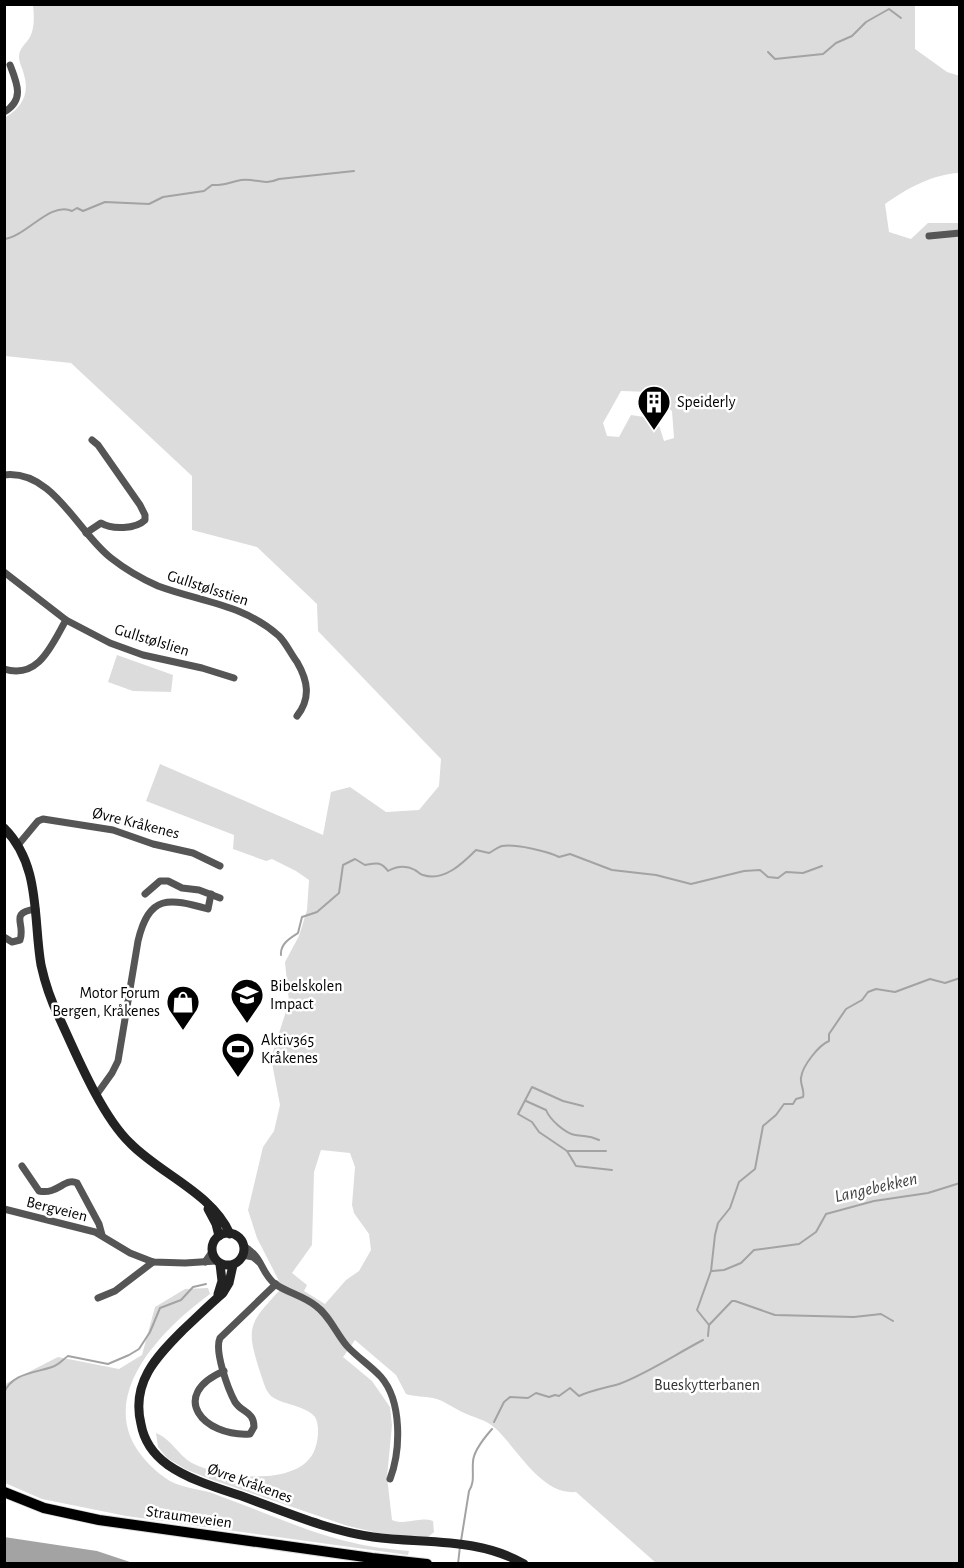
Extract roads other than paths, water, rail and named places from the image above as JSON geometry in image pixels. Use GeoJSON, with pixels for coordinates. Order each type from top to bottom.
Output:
{"type":"FeatureCollection","features":[{"type":"Feature","properties":{"kind":"main road"},"geometry":{"type":"LineString","coordinates":[[4,828],[18,845],[30,872],[41,964],[57,1014],[114,1125],[130,1143],[218,1213],[230,1234],[238,1238],[243,1250],[233,1265],[216,1259]]}},
{"type":"Feature","properties":{"kind":"main road"},"geometry":{"type":"LineString","coordinates":[[202,1200],[212,1214],[219,1236]]}},
{"type":"Feature","properties":{"kind":"main road"},"geometry":{"type":"LineString","coordinates":[[215,1299],[222,1281],[213,1243],[219,1236],[230,1234]]}},
{"type":"Feature","properties":{"kind":"main road","name":"Øvre Kråkenes"},"geometry":{"type":"LineString","coordinates":[[233,1265],[226,1289],[157,1357],[141,1383],[138,1408],[142,1430],[151,1449],[165,1463],[186,1476],[312,1522],[372,1537],[479,1547],[524,1563]]}},
{"type":"Feature","properties":{"kind":"main road","name":"Straumeveien"},"geometry":{"type":"LineString","coordinates":[[4,1492],[44,1508],[91,1519],[372,1558],[427,1563]]}},
{"type":"Feature","properties":{"kind":"main road","name":"Straumeveien"},"geometry":{"type":"LineString","coordinates":[[372,1558],[394,1563]]}},
{"type":"Feature","properties":{"kind":"street"},"geometry":{"type":"LineString","coordinates":[[4,112],[11,108],[18,97],[16,80],[10,65]]}},
{"type":"Feature","properties":{"kind":"street"},"geometry":{"type":"LineString","coordinates":[[929,236],[960,233]]}},
{"type":"Feature","properties":{"kind":"street"},"geometry":{"type":"LineString","coordinates":[[86,533],[101,524],[135,526],[145,520],[140,505],[98,445],[92,440]]}},
{"type":"Feature","properties":{"kind":"street","name":"Gullstølsstien"},"geometry":{"type":"LineString","coordinates":[[4,475],[15,474],[41,484],[51,491],[86,533],[111,558],[134,574],[158,585],[227,605],[252,617],[280,638],[305,676],[307,690],[303,708],[297,716]]}},
{"type":"Feature","properties":{"kind":"street","name":"Gullstølslien"},"geometry":{"type":"LineString","coordinates":[[4,572],[66,620],[110,643],[143,655],[202,668],[234,678]]}},
{"type":"Feature","properties":{"kind":"street"},"geometry":{"type":"LineString","coordinates":[[4,669],[17,672],[40,663],[66,620]]}},
{"type":"Feature","properties":{"kind":"street","name":"Øvre Kråkenes"},"geometry":{"type":"LineString","coordinates":[[18,845],[38,821],[45,819],[113,830],[153,844],[193,853],[220,866]]}},
{"type":"Feature","properties":{"kind":"street"},"geometry":{"type":"LineString","coordinates":[[145,894],[160,881],[168,881],[182,888],[220,898]]}},
{"type":"Feature","properties":{"kind":"street"},"geometry":{"type":"LineString","coordinates":[[97,1094],[118,1061],[142,925],[157,906],[173,901],[208,909],[211,894]]}},
{"type":"Feature","properties":{"kind":"street"},"geometry":{"type":"LineString","coordinates":[[4,937],[12,942],[20,940],[22,937],[19,919],[21,914],[26,910],[36,909]]}},
{"type":"Feature","properties":{"kind":"street","name":"Bergveien"},"geometry":{"type":"LineString","coordinates":[[21,1166],[39,1191],[48,1193],[68,1182],[78,1183],[99,1224],[102,1235]]}},
{"type":"Feature","properties":{"kind":"street","name":"Bergveien"},"geometry":{"type":"LineString","coordinates":[[4,1209],[102,1235],[130,1253],[153,1262],[185,1263],[216,1259]]}},
{"type":"Feature","properties":{"kind":"street"},"geometry":{"type":"LineString","coordinates":[[243,1250],[254,1252],[268,1276],[276,1284],[321,1309],[346,1344],[382,1378],[391,1392],[396,1405],[396,1430],[395,1464],[390,1479]]}},
{"type":"Feature","properties":{"kind":"street"},"geometry":{"type":"LineString","coordinates":[[98,1298],[115,1291],[153,1262]]}},
{"type":"Feature","properties":{"kind":"street"},"geometry":{"type":"LineString","coordinates":[[224,1371],[212,1378],[199,1392],[195,1402],[198,1415],[203,1421],[213,1426],[232,1432],[250,1434],[254,1427],[253,1418],[235,1401],[218,1350],[220,1338],[276,1284]]}},
{"type":"Feature","properties":{"kind":"waterway"},"geometry":{"type":"LineString","coordinates":[[768,52],[775,59],[823,54],[836,43],[852,36],[866,22],[889,9],[901,18]]}},
{"type":"Feature","properties":{"kind":"waterway"},"geometry":{"type":"LineString","coordinates":[[4,239],[21,232],[47,215],[64,209],[72,211],[77,208],[83,211],[105,202],[149,204],[163,197],[204,191],[212,185],[241,180],[268,182],[354,171]]}},
{"type":"Feature","properties":{"kind":"waterway"},"geometry":{"type":"LineString","coordinates":[[281,955],[284,945],[298,933],[302,917],[317,912],[339,893],[343,865],[355,859],[365,865],[381,864],[388,871],[405,867],[412,868],[422,875],[438,876],[452,870],[476,850],[489,853],[502,846],[515,846],[539,850],[559,857],[570,854],[612,870],[656,875],[691,884],[744,871],[760,870],[768,877],[778,878],[786,872],[803,873],[822,866]]}},
{"type":"Feature","properties":{"kind":"waterway"},"geometry":{"type":"LineString","coordinates":[[708,1336],[709,1325],[697,1310],[711,1271],[718,1223],[730,1208],[739,1182],[755,1169],[763,1126],[776,1115],[784,1104],[793,1104],[796,1099],[803,1097],[802,1073],[812,1056],[829,1041],[829,1034],[846,1009],[862,1000],[868,992],[876,989],[895,992],[930,979],[945,983],[960,978]]}},
{"type":"Feature","properties":{"kind":"waterway"},"geometry":{"type":"LineString","coordinates":[[583,1106],[563,1101],[532,1087],[518,1114],[532,1122],[539,1132],[567,1151],[576,1166],[612,1170]]}},
{"type":"Feature","properties":{"kind":"waterway"},"geometry":{"type":"LineString","coordinates":[[526,1101],[546,1110],[554,1122],[567,1132],[599,1140]]}},
{"type":"Feature","properties":{"kind":"waterway"},"geometry":{"type":"LineString","coordinates":[[567,1151],[606,1151]]}},
{"type":"Feature","properties":{"kind":"waterway","name":"Langebekken"},"geometry":{"type":"LineString","coordinates":[[712,1271],[724,1270],[741,1263],[754,1250],[799,1244],[816,1232],[826,1214],[874,1201],[928,1193],[960,1183]]}},
{"type":"Feature","properties":{"kind":"waterway"},"geometry":{"type":"LineString","coordinates":[[4,1393],[12,1381],[59,1364],[68,1356],[108,1364],[129,1355],[139,1349],[150,1332],[160,1308],[181,1300],[193,1287],[206,1284]]}},
{"type":"Feature","properties":{"kind":"waterway"},"geometry":{"type":"LineString","coordinates":[[709,1325],[732,1301],[775,1315],[854,1317],[881,1314],[893,1321]]}},
{"type":"Feature","properties":{"kind":"waterway","name":"Langebekken"},"geometry":{"type":"LineString","coordinates":[[494,1422],[504,1402],[510,1397],[528,1398],[536,1393],[549,1397],[559,1396],[570,1388],[579,1396],[630,1380],[703,1340]]}},
{"type":"Feature","properties":{"kind":"waterway","name":"Langebekken"},"geometry":{"type":"LineString","coordinates":[[461,1541],[469,1491],[473,1481],[475,1454],[492,1429]]}},
{"type":"Feature","properties":{"kind":"waterway","name":"Langebekken"},"geometry":{"type":"LineString","coordinates":[[458,1564],[460,1546]]}},
{"type":"Feature","properties":{"kind":"place","name":"Speiderly"},"geometry":{"type":"Point","coordinates":[654,431]}},
{"type":"Feature","properties":{"kind":"place","name":"Bibelskolen Impact"},"geometry":{"type":"Point","coordinates":[247,1024]}},
{"type":"Feature","properties":{"kind":"place","name":"Motor Forum Bergen, Kråkenes"},"geometry":{"type":"Point","coordinates":[183,1031]}},
{"type":"Feature","properties":{"kind":"place","name":"Aktiv365 Kråkenes"},"geometry":{"type":"Point","coordinates":[238,1078]}},
{"type":"Feature","properties":{"kind":"park label","name":"Bueskytterbanen"},"geometry":{"type":"Point","coordinates":[707,1385]}}]}
